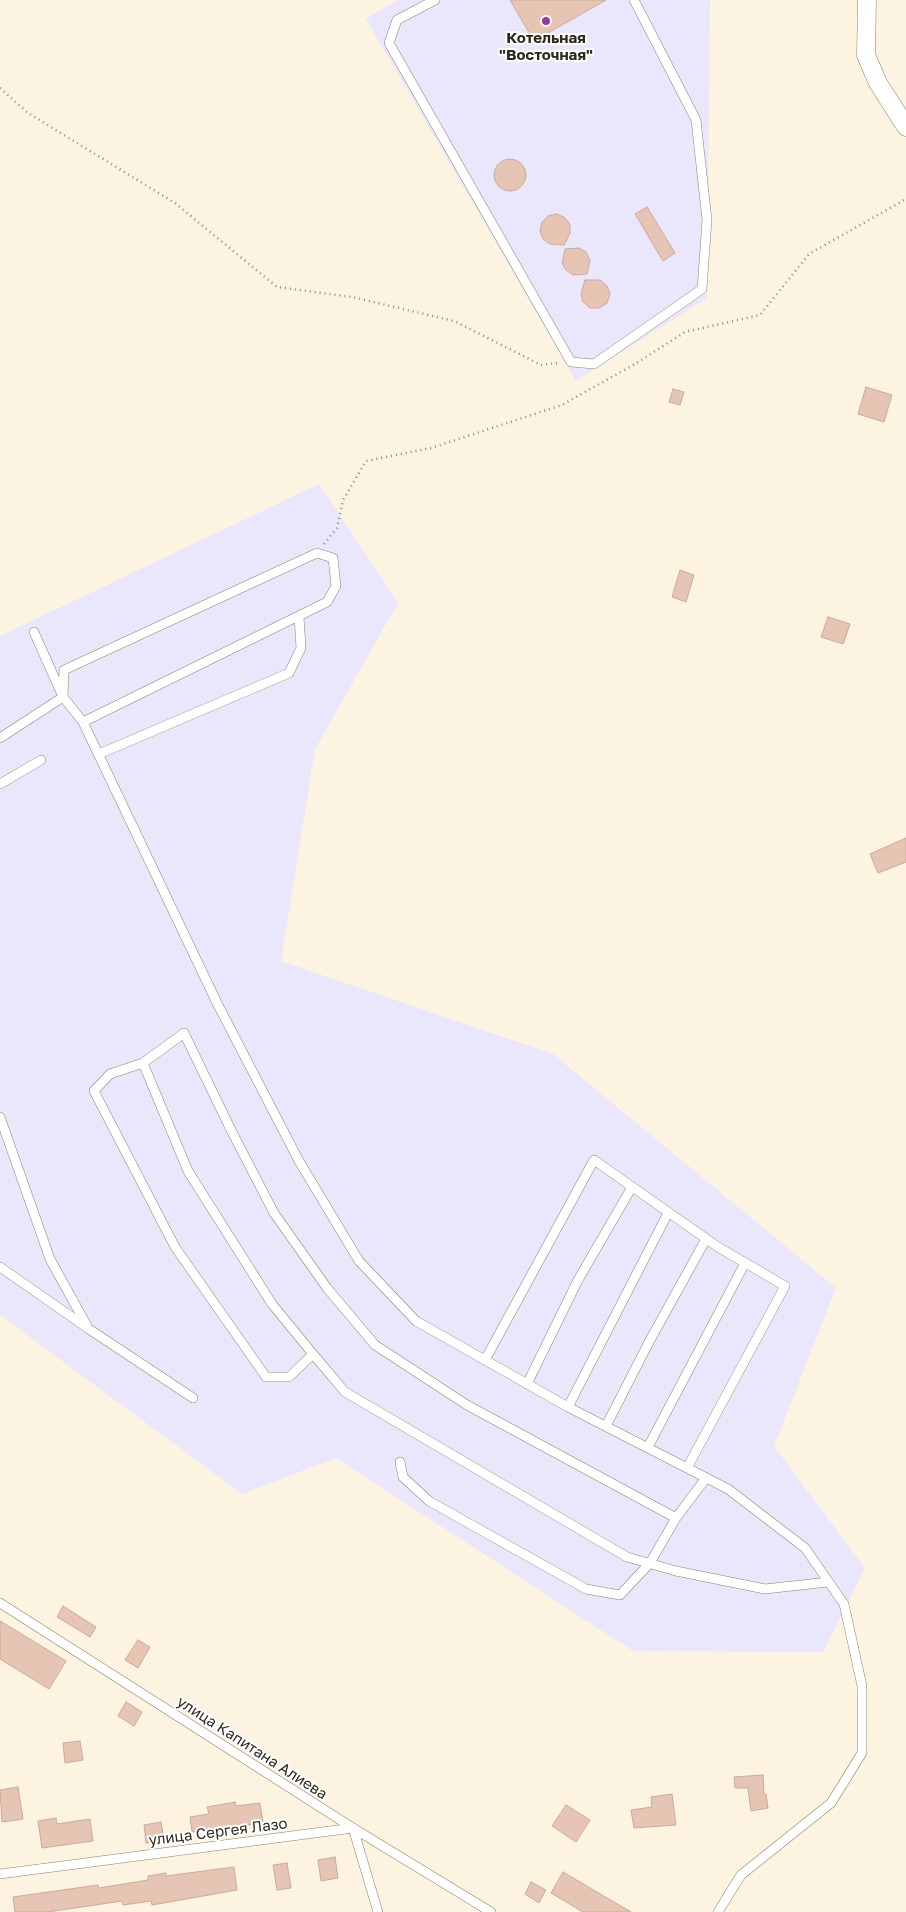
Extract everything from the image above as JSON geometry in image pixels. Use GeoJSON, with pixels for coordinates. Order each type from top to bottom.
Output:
{"type":"FeatureCollection","features":[{"type":"Feature","properties":{"kind":"street"},"geometry":{"type":"LineString","coordinates":[[867,0],[866,55],[878,83],[906,127]]}},
{"type":"Feature","properties":{"kind":"lane"},"geometry":{"type":"LineString","coordinates":[[435,0],[397,20],[388,43],[571,362],[594,364],[702,290],[707,220],[696,120],[634,0]]}},
{"type":"Feature","properties":{"kind":"lane"},"geometry":{"type":"LineString","coordinates":[[63,697],[64,670],[317,553],[333,558],[336,586],[328,602],[82,722]]}},
{"type":"Feature","properties":{"kind":"lane"},"geometry":{"type":"LineString","coordinates":[[99,754],[289,673],[301,648],[299,616]]}},
{"type":"Feature","properties":{"kind":"lane"},"geometry":{"type":"LineString","coordinates":[[34,632],[63,697],[82,722],[99,754],[217,1003],[299,1161],[359,1261],[416,1321],[568,1407],[728,1489],[805,1548],[844,1604],[862,1686],[862,1753],[832,1803],[741,1874],[718,1912]]}},
{"type":"Feature","properties":{"kind":"lane"},"geometry":{"type":"LineString","coordinates":[[0,738],[63,697]]}},
{"type":"Feature","properties":{"kind":"lane"},"geometry":{"type":"LineString","coordinates":[[0,784],[41,760]]}},
{"type":"Feature","properties":{"kind":"lane"},"geometry":{"type":"LineString","coordinates":[[313,1354],[289,1378],[266,1377],[175,1248],[94,1091],[110,1074],[143,1063],[184,1033],[274,1213],[328,1288],[375,1345],[467,1405],[676,1518]]}},
{"type":"Feature","properties":{"kind":"lane"},"geometry":{"type":"LineString","coordinates":[[143,1063],[188,1171],[272,1304],[345,1392],[627,1557],[676,1571],[765,1589],[828,1582]]}},
{"type":"Feature","properties":{"kind":"lane"},"geometry":{"type":"LineString","coordinates":[[0,1117],[50,1259],[89,1329]]}},
{"type":"Feature","properties":{"kind":"lane"},"geometry":{"type":"LineString","coordinates":[[485,1360],[594,1160],[706,1239],[785,1286],[687,1468]]}},
{"type":"Feature","properties":{"kind":"lane"},"geometry":{"type":"LineString","coordinates":[[527,1384],[578,1280],[632,1187]]}},
{"type":"Feature","properties":{"kind":"lane"},"geometry":{"type":"LineString","coordinates":[[568,1407],[668,1212]]}},
{"type":"Feature","properties":{"kind":"lane"},"geometry":{"type":"LineString","coordinates":[[606,1426],[649,1342],[706,1239]]}},
{"type":"Feature","properties":{"kind":"lane"},"geometry":{"type":"LineString","coordinates":[[648,1447],[745,1263]]}},
{"type":"Feature","properties":{"kind":"lane"},"geometry":{"type":"LineString","coordinates":[[0,1267],[193,1398]]}},
{"type":"Feature","properties":{"kind":"lane"},"geometry":{"type":"LineString","coordinates":[[400,1462],[403,1477],[429,1501],[586,1589],[620,1595],[650,1563],[676,1518],[706,1478]]}},
{"type":"Feature","properties":{"kind":"lane","name":"улица Капитана Алиева"},"geometry":{"type":"LineString","coordinates":[[0,1603],[352,1828],[490,1912]]}},
{"type":"Feature","properties":{"kind":"lane"},"geometry":{"type":"LineString","coordinates":[[352,1828],[378,1912]]}},
{"type":"Feature","properties":{"kind":"lane","name":"улица Сергея Лазо"},"geometry":{"type":"LineString","coordinates":[[0,1874],[352,1828]]}},
{"type":"Feature","properties":{"kind":"path"},"geometry":{"type":"LineString","coordinates":[[0,88],[28,113],[175,202],[277,286],[352,297],[454,321],[541,365],[571,362]]}},
{"type":"Feature","properties":{"kind":"shaded area"},"geometry":{"type":"Polygon","coordinates":[[[398,0],[710,0],[707,298],[576,381],[366,19],[398,0]]]}},
{"type":"Feature","properties":{"kind":"shaded area"},"geometry":{"type":"Polygon","coordinates":[[[319,484],[398,603],[315,749],[281,961],[553,1054],[836,1288],[774,1446],[865,1568],[823,1652],[633,1651],[336,1458],[242,1494],[0,1315],[0,636],[319,484]]]}},
{"type":"Feature","properties":{"kind":"building","name":"Котельная \"Восточная\""},"geometry":{"type":"Polygon","coordinates":[[[510,0],[606,0],[534,41],[510,0]]]}},
{"type":"Feature","properties":{"kind":"building"},"geometry":{"type":"Polygon","coordinates":[[[510,159],[522,163],[526,175],[522,187],[510,191],[498,187],[494,175],[498,163],[510,159]]]}},
{"type":"Feature","properties":{"kind":"building"},"geometry":{"type":"Polygon","coordinates":[[[647,207],[675,253],[663,261],[635,214],[647,207]]]}},
{"type":"Feature","properties":{"kind":"building"},"geometry":{"type":"Polygon","coordinates":[[[556,214],[564,217],[570,224],[570,233],[564,245],[550,244],[543,239],[540,231],[542,222],[548,216],[556,214]]]}},
{"type":"Feature","properties":{"kind":"building"},"geometry":{"type":"Polygon","coordinates":[[[579,248],[586,252],[590,260],[587,274],[573,275],[566,270],[562,263],[565,249],[579,248]]]}},
{"type":"Feature","properties":{"kind":"building"},"geometry":{"type":"Polygon","coordinates":[[[585,280],[600,280],[607,286],[610,294],[607,303],[599,308],[590,308],[583,302],[581,294],[585,280]]]}},
{"type":"Feature","properties":{"kind":"building"},"geometry":{"type":"Polygon","coordinates":[[[866,387],[892,395],[884,422],[858,414],[866,387]]]}},
{"type":"Feature","properties":{"kind":"building"},"geometry":{"type":"Polygon","coordinates":[[[673,389],[684,392],[680,405],[669,402],[673,389]]]}},
{"type":"Feature","properties":{"kind":"building"},"geometry":{"type":"Polygon","coordinates":[[[680,570],[694,575],[686,602],[672,597],[680,570]]]}},
{"type":"Feature","properties":{"kind":"building"},"geometry":{"type":"Polygon","coordinates":[[[828,617],[850,624],[843,644],[821,637],[828,617]]]}},
{"type":"Feature","properties":{"kind":"building"},"geometry":{"type":"Polygon","coordinates":[[[906,838],[906,862],[878,873],[870,854],[906,838]]]}},
{"type":"Feature","properties":{"kind":"building"},"geometry":{"type":"Polygon","coordinates":[[[63,1606],[96,1627],[90,1637],[57,1617],[63,1606]]]}},
{"type":"Feature","properties":{"kind":"building"},"geometry":{"type":"Polygon","coordinates":[[[0,1621],[66,1661],[49,1689],[0,1659],[0,1621]]]}},
{"type":"Feature","properties":{"kind":"building"},"geometry":{"type":"Polygon","coordinates":[[[138,1640],[150,1647],[138,1668],[125,1660],[138,1640]]]}},
{"type":"Feature","properties":{"kind":"building"},"geometry":{"type":"Polygon","coordinates":[[[126,1702],[142,1712],[134,1726],[118,1716],[126,1702]]]}},
{"type":"Feature","properties":{"kind":"building"},"geometry":{"type":"Polygon","coordinates":[[[80,1741],[83,1760],[65,1763],[63,1743],[80,1741]]]}},
{"type":"Feature","properties":{"kind":"building"},"geometry":{"type":"Polygon","coordinates":[[[763,1775],[764,1794],[766,1794],[768,1808],[751,1811],[748,1788],[735,1788],[734,1777],[763,1775]]]}},
{"type":"Feature","properties":{"kind":"building"},"geometry":{"type":"Polygon","coordinates":[[[18,1787],[23,1819],[2,1822],[0,1790],[18,1787]]]}},
{"type":"Feature","properties":{"kind":"building"},"geometry":{"type":"Polygon","coordinates":[[[672,1794],[676,1825],[634,1828],[631,1810],[652,1807],[651,1797],[672,1794]]]}},
{"type":"Feature","properties":{"kind":"building"},"geometry":{"type":"Polygon","coordinates":[[[235,1802],[236,1806],[260,1803],[263,1823],[192,1832],[190,1817],[209,1814],[207,1807],[235,1802]]]}},
{"type":"Feature","properties":{"kind":"building"},"geometry":{"type":"Polygon","coordinates":[[[566,1805],[590,1820],[576,1842],[552,1826],[566,1805]]]}},
{"type":"Feature","properties":{"kind":"building"},"geometry":{"type":"Polygon","coordinates":[[[56,1818],[57,1824],[90,1819],[93,1841],[42,1848],[38,1821],[56,1818]]]}},
{"type":"Feature","properties":{"kind":"building"},"geometry":{"type":"Polygon","coordinates":[[[161,1822],[164,1840],[146,1843],[144,1825],[161,1822]]]}},
{"type":"Feature","properties":{"kind":"building"},"geometry":{"type":"Polygon","coordinates":[[[335,1857],[338,1878],[321,1881],[318,1860],[335,1857]]]}},
{"type":"Feature","properties":{"kind":"building"},"geometry":{"type":"Polygon","coordinates":[[[287,1863],[291,1888],[277,1890],[273,1865],[287,1863]]]}},
{"type":"Feature","properties":{"kind":"building"},"geometry":{"type":"Polygon","coordinates":[[[234,1867],[237,1890],[152,1905],[151,1901],[123,1905],[122,1901],[48,1912],[15,1912],[13,1897],[98,1885],[99,1888],[148,1880],[148,1876],[166,1873],[166,1876],[234,1867]]]}},
{"type":"Feature","properties":{"kind":"building"},"geometry":{"type":"Polygon","coordinates":[[[563,1872],[631,1912],[583,1912],[551,1893],[563,1872]]]}},
{"type":"Feature","properties":{"kind":"building"},"geometry":{"type":"Polygon","coordinates":[[[531,1882],[546,1890],[539,1903],[525,1894],[531,1882]]]}},
{"type":"Feature","properties":{"kind":"place","name":"Котельная \"Восточная\""},"geometry":{"type":"Point","coordinates":[546,21]}}]}
